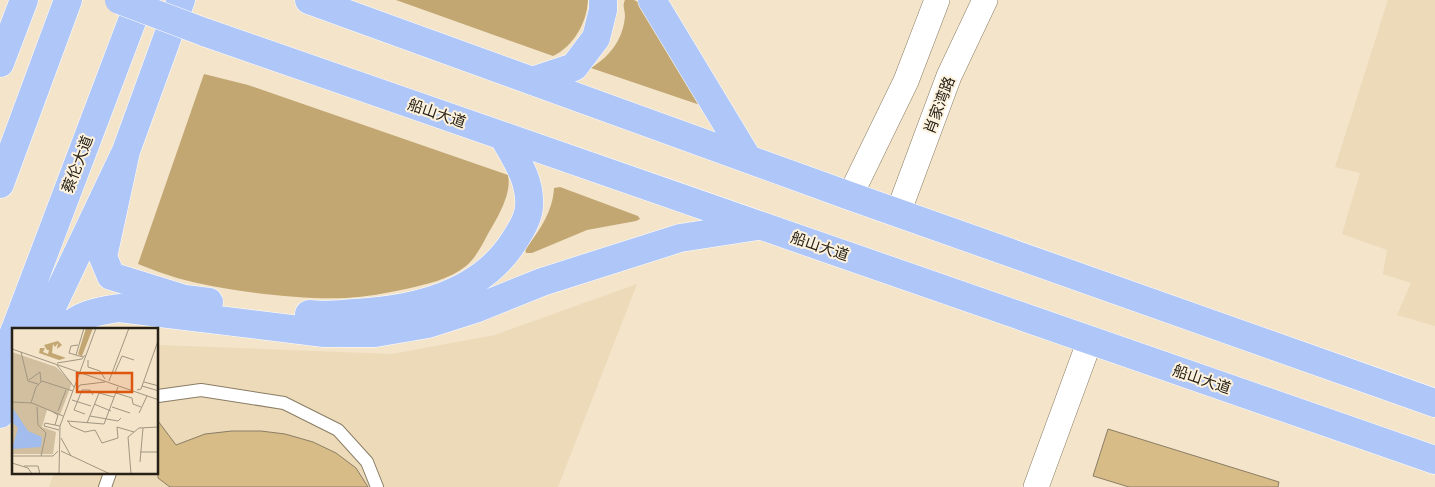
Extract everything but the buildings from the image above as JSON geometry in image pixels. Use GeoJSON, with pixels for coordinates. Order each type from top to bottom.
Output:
{"type":"FeatureCollection","features":[{"type":"Feature","properties":{"kind":"highway"},"geometry":{"type":"LineString","coordinates":[[0,63],[24,0]]}},
{"type":"Feature","properties":{"kind":"highway"},"geometry":{"type":"LineString","coordinates":[[0,184],[68,0]]}},
{"type":"Feature","properties":{"kind":"highway","name":"船山大道"},"geometry":{"type":"LineString","coordinates":[[119,0],[204,32],[1435,460]]}},
{"type":"Feature","properties":{"kind":"highway","name":"蔡伦大道"},"geometry":{"type":"LineString","coordinates":[[15,328],[140,0]]}},
{"type":"Feature","properties":{"kind":"highway"},"geometry":{"type":"LineString","coordinates":[[41,328],[126,151],[182,0]]}},
{"type":"Feature","properties":{"kind":"highway"},"geometry":{"type":"LineString","coordinates":[[309,0],[850,196],[1435,403]]}},
{"type":"Feature","properties":{"kind":"highway"},"geometry":{"type":"LineString","coordinates":[[532,81],[574,67],[596,38],[603,10],[603,0]]}},
{"type":"Feature","properties":{"kind":"highway"},"geometry":{"type":"LineString","coordinates":[[652,0],[748,159]]}},
{"type":"Feature","properties":{"kind":"highway"},"geometry":{"type":"LineString","coordinates":[[126,151],[103,257],[111,276],[185,299],[319,315],[384,312],[441,298],[478,279],[506,254],[520,232],[529,207],[526,177],[503,136]]}},
{"type":"Feature","properties":{"kind":"highway"},"geometry":{"type":"LineString","coordinates":[[67,328],[93,312],[118,308],[324,333],[375,333],[428,324],[475,310],[542,282],[680,238],[761,226]]}},
{"type":"Feature","properties":{"kind":"highway","name":"蔡伦大道"},"geometry":{"type":"LineString","coordinates":[[0,370],[12,337]]}},
{"type":"Feature","properties":{"kind":"highway"},"geometry":{"type":"LineString","coordinates":[[0,414],[12,390]]}},
{"type":"Feature","properties":{"kind":"highway"},"geometry":{"type":"LineString","coordinates":[[0,414],[12,399]]}},
{"type":"Feature","properties":{"kind":"street"},"geometry":{"type":"LineString","coordinates":[[850,196],[906,81],[937,0]]}},
{"type":"Feature","properties":{"kind":"street","name":"肖家湾路"},"geometry":{"type":"LineString","coordinates":[[898,213],[949,76],[986,0]]}},
{"type":"Feature","properties":{"kind":"street"},"geometry":{"type":"LineString","coordinates":[[1036,487],[1090,340]]}},
{"type":"Feature","properties":{"kind":"lane"},"geometry":{"type":"LineString","coordinates":[[159,396],[201,390],[284,403],[338,430],[367,462],[377,487]]}},
{"type":"Feature","properties":{"kind":"lane"},"geometry":{"type":"LineString","coordinates":[[105,487],[110,474]]}},
{"type":"Feature","properties":{"kind":"shaded area"},"geometry":{"type":"Polygon","coordinates":[[[396,0],[588,0],[582,25],[573,40],[553,56],[396,0]]]}},
{"type":"Feature","properties":{"kind":"shaded area"},"geometry":{"type":"Polygon","coordinates":[[[625,0],[634,0],[640,3],[700,105],[591,68],[610,53],[622,33],[625,0]]]}},
{"type":"Feature","properties":{"kind":"shaded area"},"geometry":{"type":"Polygon","coordinates":[[[1388,0],[1435,0],[1435,326],[1397,315],[1411,283],[1383,274],[1387,250],[1342,234],[1360,173],[1335,167],[1388,0]]]}},
{"type":"Feature","properties":{"kind":"shaded area"},"geometry":{"type":"Polygon","coordinates":[[[204,74],[248,85],[508,175],[508,189],[500,212],[476,255],[470,263],[445,278],[406,289],[346,298],[306,298],[239,291],[177,278],[138,264],[204,74]]]}},
{"type":"Feature","properties":{"kind":"shaded area"},"geometry":{"type":"Polygon","coordinates":[[[560,187],[638,216],[640,219],[587,230],[532,253],[526,253],[525,249],[548,213],[554,188],[560,187]]]}},
{"type":"Feature","properties":{"kind":"shaded area"},"geometry":{"type":"Polygon","coordinates":[[[637,284],[558,487],[49,487],[54,474],[159,474],[159,345],[392,354],[495,335],[637,284]]]}}]}
